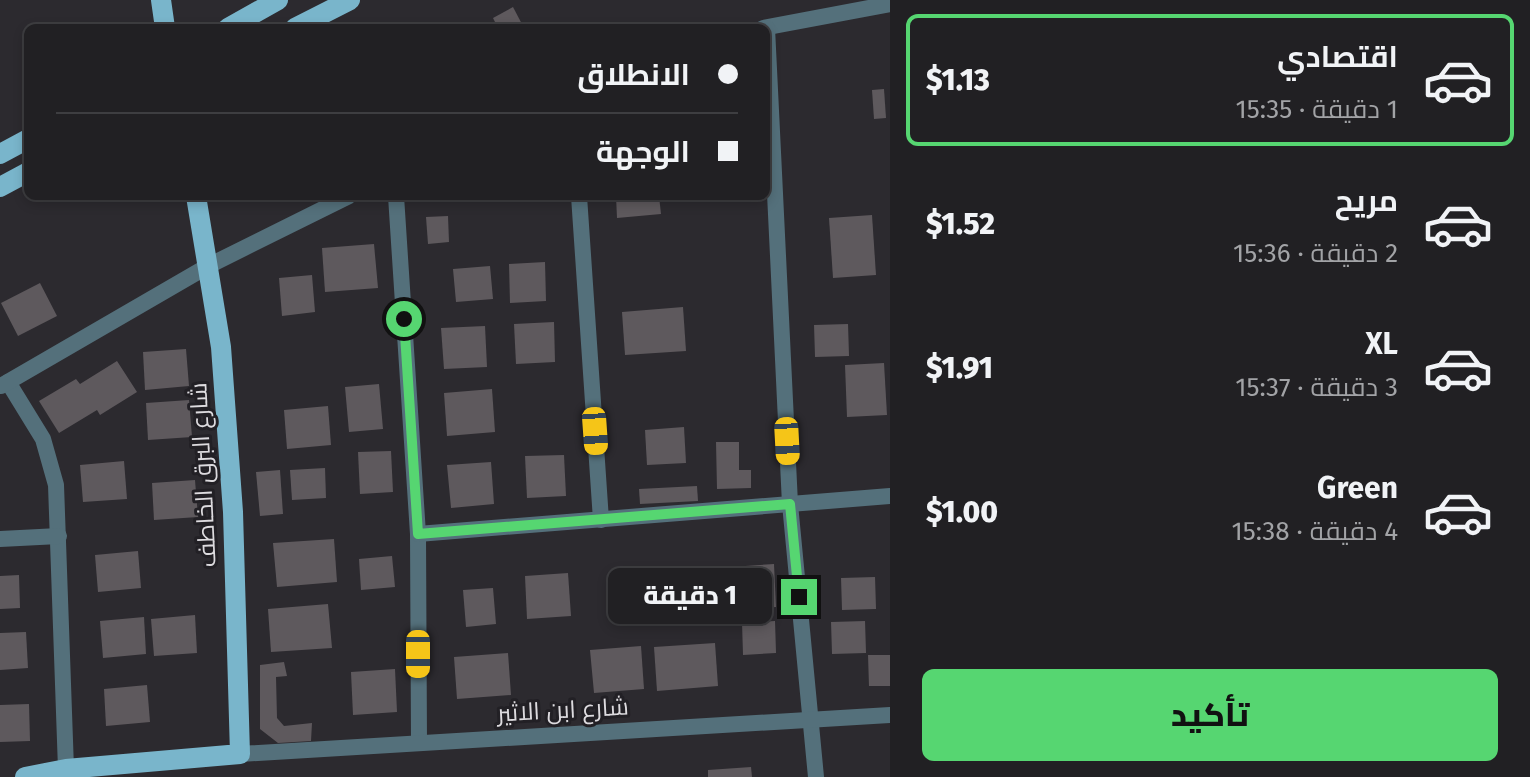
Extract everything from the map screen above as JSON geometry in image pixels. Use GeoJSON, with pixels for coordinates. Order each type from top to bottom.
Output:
{"type":"FeatureCollection","features":[{"type":"Feature","properties":{"kind":"main road"},"geometry":{"type":"LineString","coordinates":[[161,0],[164,24]]}},
{"type":"Feature","properties":{"kind":"main road"},"geometry":{"type":"LineString","coordinates":[[235,24],[278,0]]}},
{"type":"Feature","properties":{"kind":"main road"},"geometry":{"type":"LineString","coordinates":[[303,24],[350,0]]}},
{"type":"Feature","properties":{"kind":"main road"},"geometry":{"type":"LineString","coordinates":[[0,154],[24,141]]}},
{"type":"Feature","properties":{"kind":"main road"},"geometry":{"type":"LineString","coordinates":[[0,187],[24,174]]}},
{"type":"Feature","properties":{"kind":"main road","name":"شارع البرق الخاطف"},"geometry":{"type":"LineString","coordinates":[[197,200],[221,347],[233,512],[240,754]]}},
{"type":"Feature","properties":{"kind":"main road"},"geometry":{"type":"LineString","coordinates":[[25,777],[66,769],[240,754]]}},
{"type":"Feature","properties":{"kind":"street"},"geometry":{"type":"LineString","coordinates":[[770,27],[890,4]]}},
{"type":"Feature","properties":{"kind":"street"},"geometry":{"type":"LineString","coordinates":[[770,123],[790,504],[816,777]]}},
{"type":"Feature","properties":{"kind":"street"},"geometry":{"type":"LineString","coordinates":[[66,769],[56,485],[43,439],[4,384],[208,266],[341,200]]}},
{"type":"Feature","properties":{"kind":"street"},"geometry":{"type":"LineString","coordinates":[[396,200],[418,534],[419,743]]}},
{"type":"Feature","properties":{"kind":"street"},"geometry":{"type":"LineString","coordinates":[[579,200],[601,520]]}},
{"type":"Feature","properties":{"kind":"street"},"geometry":{"type":"LineString","coordinates":[[418,534],[890,496]]}},
{"type":"Feature","properties":{"kind":"street"},"geometry":{"type":"LineString","coordinates":[[0,539],[59,536]]}},
{"type":"Feature","properties":{"kind":"street","name":"شارع ابن الاثير"},"geometry":{"type":"LineString","coordinates":[[240,754],[890,715]]}},
{"type":"Feature","properties":{"kind":"building"},"geometry":{"type":"Polygon","coordinates":[[[513,7],[522,24],[496,24],[493,18],[513,7]]]}},
{"type":"Feature","properties":{"kind":"building"},"geometry":{"type":"Polygon","coordinates":[[[884,89],[886,118],[874,119],[872,90],[884,89]]]}},
{"type":"Feature","properties":{"kind":"building"},"geometry":{"type":"Polygon","coordinates":[[[616,200],[659,200],[661,214],[617,218],[616,200]]]}},
{"type":"Feature","properties":{"kind":"building"},"geometry":{"type":"Polygon","coordinates":[[[872,215],[876,275],[833,278],[829,218],[872,215]]]}},
{"type":"Feature","properties":{"kind":"building"},"geometry":{"type":"Polygon","coordinates":[[[448,216],[449,242],[428,244],[426,217],[448,216]]]}},
{"type":"Feature","properties":{"kind":"building"},"geometry":{"type":"Polygon","coordinates":[[[374,244],[378,288],[325,292],[322,248],[374,244]]]}},
{"type":"Feature","properties":{"kind":"building"},"geometry":{"type":"Polygon","coordinates":[[[545,262],[546,301],[510,303],[509,264],[545,262]]]}},
{"type":"Feature","properties":{"kind":"building"},"geometry":{"type":"Polygon","coordinates":[[[490,266],[493,299],[456,302],[453,269],[490,266]]]}},
{"type":"Feature","properties":{"kind":"building"},"geometry":{"type":"Polygon","coordinates":[[[312,275],[315,312],[282,316],[279,278],[312,275]]]}},
{"type":"Feature","properties":{"kind":"building"},"geometry":{"type":"Polygon","coordinates":[[[40,283],[57,316],[18,336],[1,303],[40,283]]]}},
{"type":"Feature","properties":{"kind":"building"},"geometry":{"type":"Polygon","coordinates":[[[683,307],[686,351],[625,355],[622,312],[683,307]]]}},
{"type":"Feature","properties":{"kind":"building"},"geometry":{"type":"Polygon","coordinates":[[[554,322],[555,362],[516,364],[514,324],[554,322]]]}},
{"type":"Feature","properties":{"kind":"building"},"geometry":{"type":"Polygon","coordinates":[[[848,324],[849,356],[815,357],[814,325],[848,324]]]}},
{"type":"Feature","properties":{"kind":"building"},"geometry":{"type":"Polygon","coordinates":[[[485,326],[487,367],[444,369],[441,328],[485,326]]]}},
{"type":"Feature","properties":{"kind":"building"},"geometry":{"type":"Polygon","coordinates":[[[186,349],[189,386],[145,390],[143,352],[186,349]]]}},
{"type":"Feature","properties":{"kind":"building"},"geometry":{"type":"Polygon","coordinates":[[[117,361],[137,392],[100,415],[97,410],[59,433],[39,401],[76,379],[80,384],[117,361]]]}},
{"type":"Feature","properties":{"kind":"building"},"geometry":{"type":"Polygon","coordinates":[[[884,363],[887,415],[847,417],[845,365],[884,363]]]}},
{"type":"Feature","properties":{"kind":"building"},"geometry":{"type":"Polygon","coordinates":[[[379,384],[383,429],[349,432],[345,387],[379,384]]]}},
{"type":"Feature","properties":{"kind":"building"},"geometry":{"type":"Polygon","coordinates":[[[492,389],[495,432],[447,436],[444,393],[492,389]]]}},
{"type":"Feature","properties":{"kind":"building"},"geometry":{"type":"Polygon","coordinates":[[[189,400],[192,437],[148,440],[146,403],[189,400]]]}},
{"type":"Feature","properties":{"kind":"building"},"geometry":{"type":"Polygon","coordinates":[[[328,406],[331,445],[287,449],[284,410],[328,406]]]}},
{"type":"Feature","properties":{"kind":"building"},"geometry":{"type":"Polygon","coordinates":[[[684,427],[686,463],[647,465],[645,430],[684,427]]]}},
{"type":"Feature","properties":{"kind":"building"},"geometry":{"type":"Polygon","coordinates":[[[716,442],[739,442],[739,470],[751,470],[751,488],[717,489],[716,442]]]}},
{"type":"Feature","properties":{"kind":"building"},"geometry":{"type":"Polygon","coordinates":[[[391,451],[393,492],[360,494],[358,452],[391,451]]]}},
{"type":"Feature","properties":{"kind":"building"},"geometry":{"type":"Polygon","coordinates":[[[564,455],[566,496],[527,498],[525,456],[564,455]]]}},
{"type":"Feature","properties":{"kind":"building"},"geometry":{"type":"Polygon","coordinates":[[[124,461],[127,499],[83,502],[80,465],[124,461]]]}},
{"type":"Feature","properties":{"kind":"building"},"geometry":{"type":"Polygon","coordinates":[[[491,462],[494,504],[451,508],[447,465],[491,462]]]}},
{"type":"Feature","properties":{"kind":"building"},"geometry":{"type":"Polygon","coordinates":[[[325,468],[326,498],[292,500],[290,470],[325,468]]]}},
{"type":"Feature","properties":{"kind":"building"},"geometry":{"type":"Polygon","coordinates":[[[280,470],[283,514],[260,516],[256,472],[280,470]]]}},
{"type":"Feature","properties":{"kind":"building"},"geometry":{"type":"Polygon","coordinates":[[[195,480],[198,517],[154,520],[152,483],[195,480]]]}},
{"type":"Feature","properties":{"kind":"building"},"geometry":{"type":"Polygon","coordinates":[[[697,486],[698,501],[640,504],[639,489],[697,486]]]}},
{"type":"Feature","properties":{"kind":"building"},"geometry":{"type":"Polygon","coordinates":[[[334,539],[337,582],[277,587],[273,543],[334,539]]]}},
{"type":"Feature","properties":{"kind":"building"},"geometry":{"type":"Polygon","coordinates":[[[138,551],[141,588],[98,592],[95,555],[138,551]]]}},
{"type":"Feature","properties":{"kind":"building"},"geometry":{"type":"Polygon","coordinates":[[[392,556],[395,587],[361,590],[359,559],[392,556]]]}},
{"type":"Feature","properties":{"kind":"building"},"geometry":{"type":"Polygon","coordinates":[[[774,564],[776,607],[732,610],[730,567],[774,564]]]}},
{"type":"Feature","properties":{"kind":"building"},"geometry":{"type":"Polygon","coordinates":[[[706,568],[708,611],[664,614],[662,571],[706,568]]]}},
{"type":"Feature","properties":{"kind":"building"},"geometry":{"type":"Polygon","coordinates":[[[568,573],[571,616],[527,619],[525,576],[568,573]]]}},
{"type":"Feature","properties":{"kind":"building"},"geometry":{"type":"Polygon","coordinates":[[[19,575],[20,608],[0,609],[0,576],[19,575]]]}},
{"type":"Feature","properties":{"kind":"building"},"geometry":{"type":"Polygon","coordinates":[[[875,577],[876,609],[842,610],[841,578],[875,577]]]}},
{"type":"Feature","properties":{"kind":"building"},"geometry":{"type":"Polygon","coordinates":[[[493,588],[496,624],[466,627],[463,590],[493,588]]]}},
{"type":"Feature","properties":{"kind":"building"},"geometry":{"type":"Polygon","coordinates":[[[328,604],[332,648],[271,652],[268,609],[328,604]]]}},
{"type":"Feature","properties":{"kind":"building"},"geometry":{"type":"Polygon","coordinates":[[[195,615],[197,653],[154,656],[151,619],[195,615]]]}},
{"type":"Feature","properties":{"kind":"building"},"geometry":{"type":"Polygon","coordinates":[[[144,617],[146,654],[103,658],[100,621],[144,617]]]}},
{"type":"Feature","properties":{"kind":"building"},"geometry":{"type":"Polygon","coordinates":[[[775,621],[776,653],[743,655],[742,623],[775,621]]]}},
{"type":"Feature","properties":{"kind":"building"},"geometry":{"type":"Polygon","coordinates":[[[865,621],[866,653],[832,654],[831,622],[865,621]]]}},
{"type":"Feature","properties":{"kind":"building"},"geometry":{"type":"Polygon","coordinates":[[[26,632],[28,668],[0,670],[0,633],[26,632]]]}},
{"type":"Feature","properties":{"kind":"building"},"geometry":{"type":"Polygon","coordinates":[[[715,643],[718,686],[657,691],[654,647],[715,643]]]}},
{"type":"Feature","properties":{"kind":"building"},"geometry":{"type":"Polygon","coordinates":[[[641,646],[644,689],[594,693],[590,650],[641,646]]]}},
{"type":"Feature","properties":{"kind":"building"},"geometry":{"type":"Polygon","coordinates":[[[508,653],[511,695],[457,699],[454,657],[508,653]]]}},
{"type":"Feature","properties":{"kind":"building"},"geometry":{"type":"Polygon","coordinates":[[[868,655],[890,655],[890,686],[869,686],[868,655]]]}},
{"type":"Feature","properties":{"kind":"building"},"geometry":{"type":"Polygon","coordinates":[[[284,662],[287,676],[276,677],[277,718],[284,726],[312,723],[311,741],[278,743],[260,729],[260,665],[284,662]]]}},
{"type":"Feature","properties":{"kind":"building"},"geometry":{"type":"Polygon","coordinates":[[[395,669],[397,712],[353,715],[351,672],[395,669]]]}},
{"type":"Feature","properties":{"kind":"building"},"geometry":{"type":"Polygon","coordinates":[[[147,685],[150,722],[106,726],[104,689],[147,685]]]}},
{"type":"Feature","properties":{"kind":"building"},"geometry":{"type":"Polygon","coordinates":[[[29,704],[30,741],[0,742],[0,705],[29,704]]]}},
{"type":"Feature","properties":{"kind":"building"},"geometry":{"type":"Polygon","coordinates":[[[751,767],[752,777],[708,777],[708,770],[751,767]]]}},
{"type":"Feature","properties":{"kind":"route"},"geometry":{"type":"LineString","coordinates":[[404,319],[418,534],[790,504],[799,597]]}}]}
